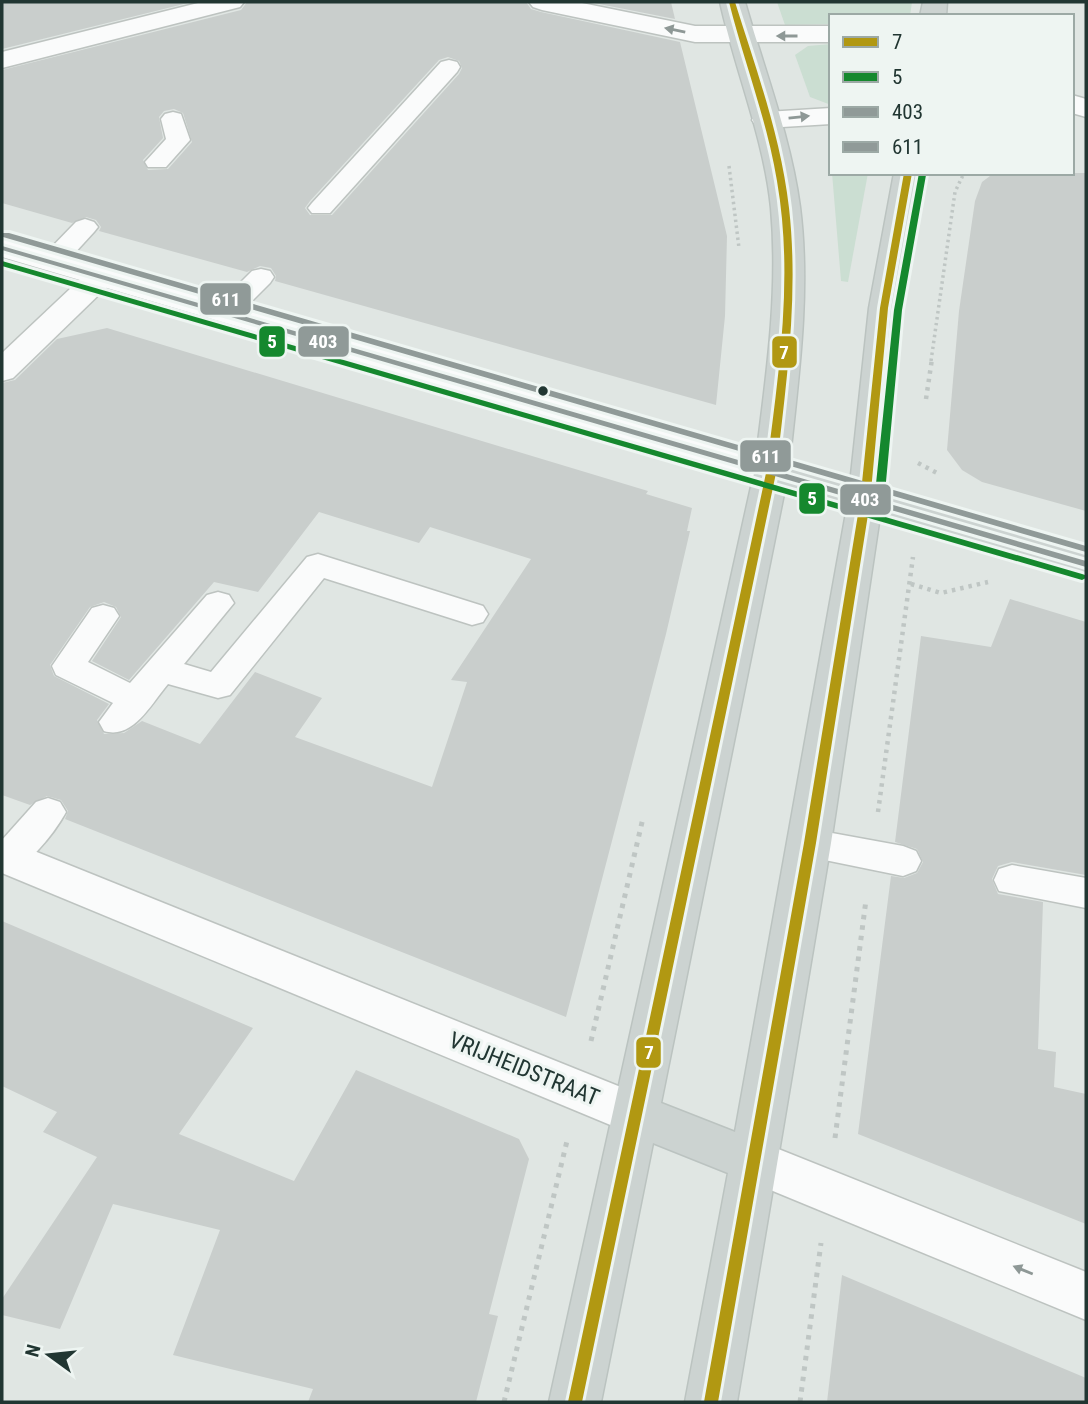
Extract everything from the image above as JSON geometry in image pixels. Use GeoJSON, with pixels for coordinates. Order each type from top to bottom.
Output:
{"type":"FeatureCollection","features":[{"type":"Feature","properties":{"kind":"main road"},"geometry":{"type":"LineString","coordinates":[[575,1402],[771,473],[788,323],[785,207],[766,120],[732,2]]}},
{"type":"Feature","properties":{"kind":"main road"},"geometry":{"type":"LineString","coordinates":[[710,1402],[751,1160],[810,843],[865,502],[884,308],[908,175]]}},
{"type":"Feature","properties":{"kind":"main road"},"geometry":{"type":"LineString","coordinates":[[771,473],[1086,564]]}},
{"type":"Feature","properties":{"kind":"main road","name":"VRIJHEIDSTRAAT"},"geometry":{"type":"LineString","coordinates":[[636,1115],[751,1160]]}},
{"type":"Feature","properties":{"kind":"street"},"geometry":{"type":"LineString","coordinates":[[2,60],[231,2]]}},
{"type":"Feature","properties":{"kind":"street"},"geometry":{"type":"LineString","coordinates":[[542,2],[695,34],[829,34]]}},
{"type":"Feature","properties":{"kind":"street"},"geometry":{"type":"LineString","coordinates":[[766,120],[829,116]]}},
{"type":"Feature","properties":{"kind":"street"},"geometry":{"type":"LineString","coordinates":[[2,248],[771,473]]}},
{"type":"Feature","properties":{"kind":"street"},"geometry":{"type":"LineString","coordinates":[[2,371],[101,276]]}},
{"type":"Feature","properties":{"kind":"street","name":"VRIJHEIDSTRAAT"},"geometry":{"type":"LineString","coordinates":[[5,856],[636,1115]]}},
{"type":"Feature","properties":{"kind":"street","name":"VRIJHEIDSTRAAT"},"geometry":{"type":"LineString","coordinates":[[751,1160],[1086,1296]]}},
{"type":"Feature","properties":{"kind":"lane"},"geometry":{"type":"LineString","coordinates":[[321,208],[449,67]]}},
{"type":"Feature","properties":{"kind":"lane"},"geometry":{"type":"LineString","coordinates":[[157,162],[178,141],[173,119]]}},
{"type":"Feature","properties":{"kind":"lane"},"geometry":{"type":"LineString","coordinates":[[52,262],[85,227]]}},
{"type":"Feature","properties":{"kind":"lane"},"geometry":{"type":"LineString","coordinates":[[224,314],[261,277]]}},
{"type":"Feature","properties":{"kind":"lane"},"geometry":{"type":"LineString","coordinates":[[161,670],[218,686],[318,565],[472,614]]}},
{"type":"Feature","properties":{"kind":"lane"},"geometry":{"type":"LineString","coordinates":[[103,616],[68,666],[126,711],[218,603]]}},
{"type":"Feature","properties":{"kind":"lane"},"geometry":{"type":"LineString","coordinates":[[5,856],[48,812]]}},
{"type":"Feature","properties":{"kind":"lane"},"geometry":{"type":"LineString","coordinates":[[810,843],[902,861]]}},
{"type":"Feature","properties":{"kind":"lane"},"geometry":{"type":"LineString","coordinates":[[1012,880],[1086,893]]}},
{"type":"Feature","properties":{"kind":"path"},"geometry":{"type":"LineString","coordinates":[[729,165],[740,260]]}},
{"type":"Feature","properties":{"kind":"path"},"geometry":{"type":"LineString","coordinates":[[924,408],[955,192],[963,175]]}},
{"type":"Feature","properties":{"kind":"path"},"geometry":{"type":"LineString","coordinates":[[919,456],[920,517]]}},
{"type":"Feature","properties":{"kind":"path"},"geometry":{"type":"LineString","coordinates":[[911,584],[941,593],[988,582],[1001,584]]}},
{"type":"Feature","properties":{"kind":"path"},"geometry":{"type":"LineString","coordinates":[[504,1402],[645,809]]}},
{"type":"Feature","properties":{"kind":"path"},"geometry":{"type":"LineString","coordinates":[[800,1402],[828,1189]]}},
{"type":"Feature","properties":{"kind":"green space"},"geometry":{"type":"Polygon","coordinates":[[[777,2],[912,2],[910,14],[829,14],[829,24],[785,25],[777,2]]]}},
{"type":"Feature","properties":{"kind":"green space"},"geometry":{"type":"Polygon","coordinates":[[[829,44],[829,104],[810,97],[795,55],[808,46],[829,44]]]}},
{"type":"Feature","properties":{"kind":"green space"},"geometry":{"type":"Polygon","coordinates":[[[832,175],[868,175],[848,282],[841,281],[832,175]]]}},
{"type":"Feature","properties":{"kind":"building"},"geometry":{"type":"Polygon","coordinates":[[[2,2],[192,2],[2,49],[2,2]]]}},
{"type":"Feature","properties":{"kind":"building"},"geometry":{"type":"Polygon","coordinates":[[[247,2],[526,2],[531,9],[541,12],[680,42],[727,236],[725,316],[716,405],[275,281],[276,276],[271,268],[260,266],[247,272],[99,231],[101,227],[96,220],[86,217],[72,223],[2,203],[2,70],[241,10],[247,2]],[[448,57],[439,60],[310,201],[305,208],[310,215],[332,215],[459,74],[462,68],[459,61],[448,57]],[[174,109],[164,111],[159,117],[163,138],[143,160],[148,170],[168,169],[192,142],[183,113],[174,109]]]}},
{"type":"Feature","properties":{"kind":"building"},"geometry":{"type":"Polygon","coordinates":[[[589,2],[671,2],[675,19],[589,2]]]}},
{"type":"Feature","properties":{"kind":"building"},"geometry":{"type":"Polygon","coordinates":[[[1086,173],[1086,511],[982,482],[962,470],[947,450],[959,311],[975,201],[982,182],[991,175],[1086,173]]]}},
{"type":"Feature","properties":{"kind":"building"},"geometry":{"type":"Polygon","coordinates":[[[107,328],[648,491],[646,494],[692,508],[687,531],[690,531],[666,634],[566,1017],[65,819],[68,811],[61,800],[47,796],[30,805],[2,795],[2,383],[15,380],[57,339],[107,328]],[[319,512],[258,592],[214,582],[129,680],[92,661],[121,617],[116,607],[104,602],[90,607],[50,665],[54,676],[109,704],[97,720],[104,734],[124,733],[142,721],[200,744],[255,672],[322,698],[295,737],[432,787],[467,682],[451,680],[531,559],[430,527],[419,543],[319,512]]]}},
{"type":"Feature","properties":{"kind":"building"},"geometry":{"type":"Polygon","coordinates":[[[1010,599],[1086,622],[1086,875],[1012,862],[998,866],[992,879],[998,894],[1043,902],[1038,1049],[1056,1052],[1054,1087],[1086,1094],[1086,1224],[858,1134],[891,876],[904,878],[917,873],[923,862],[917,849],[895,842],[921,636],[991,647],[1010,599]]]}},
{"type":"Feature","properties":{"kind":"building"},"geometry":{"type":"Polygon","coordinates":[[[2,921],[253,1028],[179,1134],[294,1181],[356,1070],[519,1139],[529,1159],[489,1314],[498,1316],[476,1402],[308,1402],[313,1389],[173,1355],[220,1230],[113,1204],[60,1329],[2,1315],[2,1299],[97,1157],[43,1132],[57,1112],[2,1086],[2,921]]]}},
{"type":"Feature","properties":{"kind":"building"},"geometry":{"type":"Polygon","coordinates":[[[842,1275],[1086,1378],[1086,1402],[827,1402],[842,1275]]]}},
{"type":"Feature","properties":{"kind":"transit line","name":"7"},"geometry":{"type":"LineString","coordinates":[[575,1402],[771,473],[779,407],[788,275],[785,208],[770,131],[732,2]]}},
{"type":"Feature","properties":{"kind":"transit line","name":"7"},"geometry":{"type":"LineString","coordinates":[[711,1402],[810,843],[865,502],[884,308],[908,175]]}},
{"type":"Feature","properties":{"kind":"transit line","name":"5"},"geometry":{"type":"LineString","coordinates":[[879,503],[898,310],[922,175]]}},
{"type":"Feature","properties":{"kind":"transit line","name":"611"},"geometry":{"type":"LineString","coordinates":[[6,235],[1086,549]]}},
{"type":"Feature","properties":{"kind":"transit line","name":"403"},"geometry":{"type":"LineString","coordinates":[[2,248],[1086,564]]}},
{"type":"Feature","properties":{"kind":"transit line","name":"5"},"geometry":{"type":"LineString","coordinates":[[2,263],[1082,577]]}}]}
